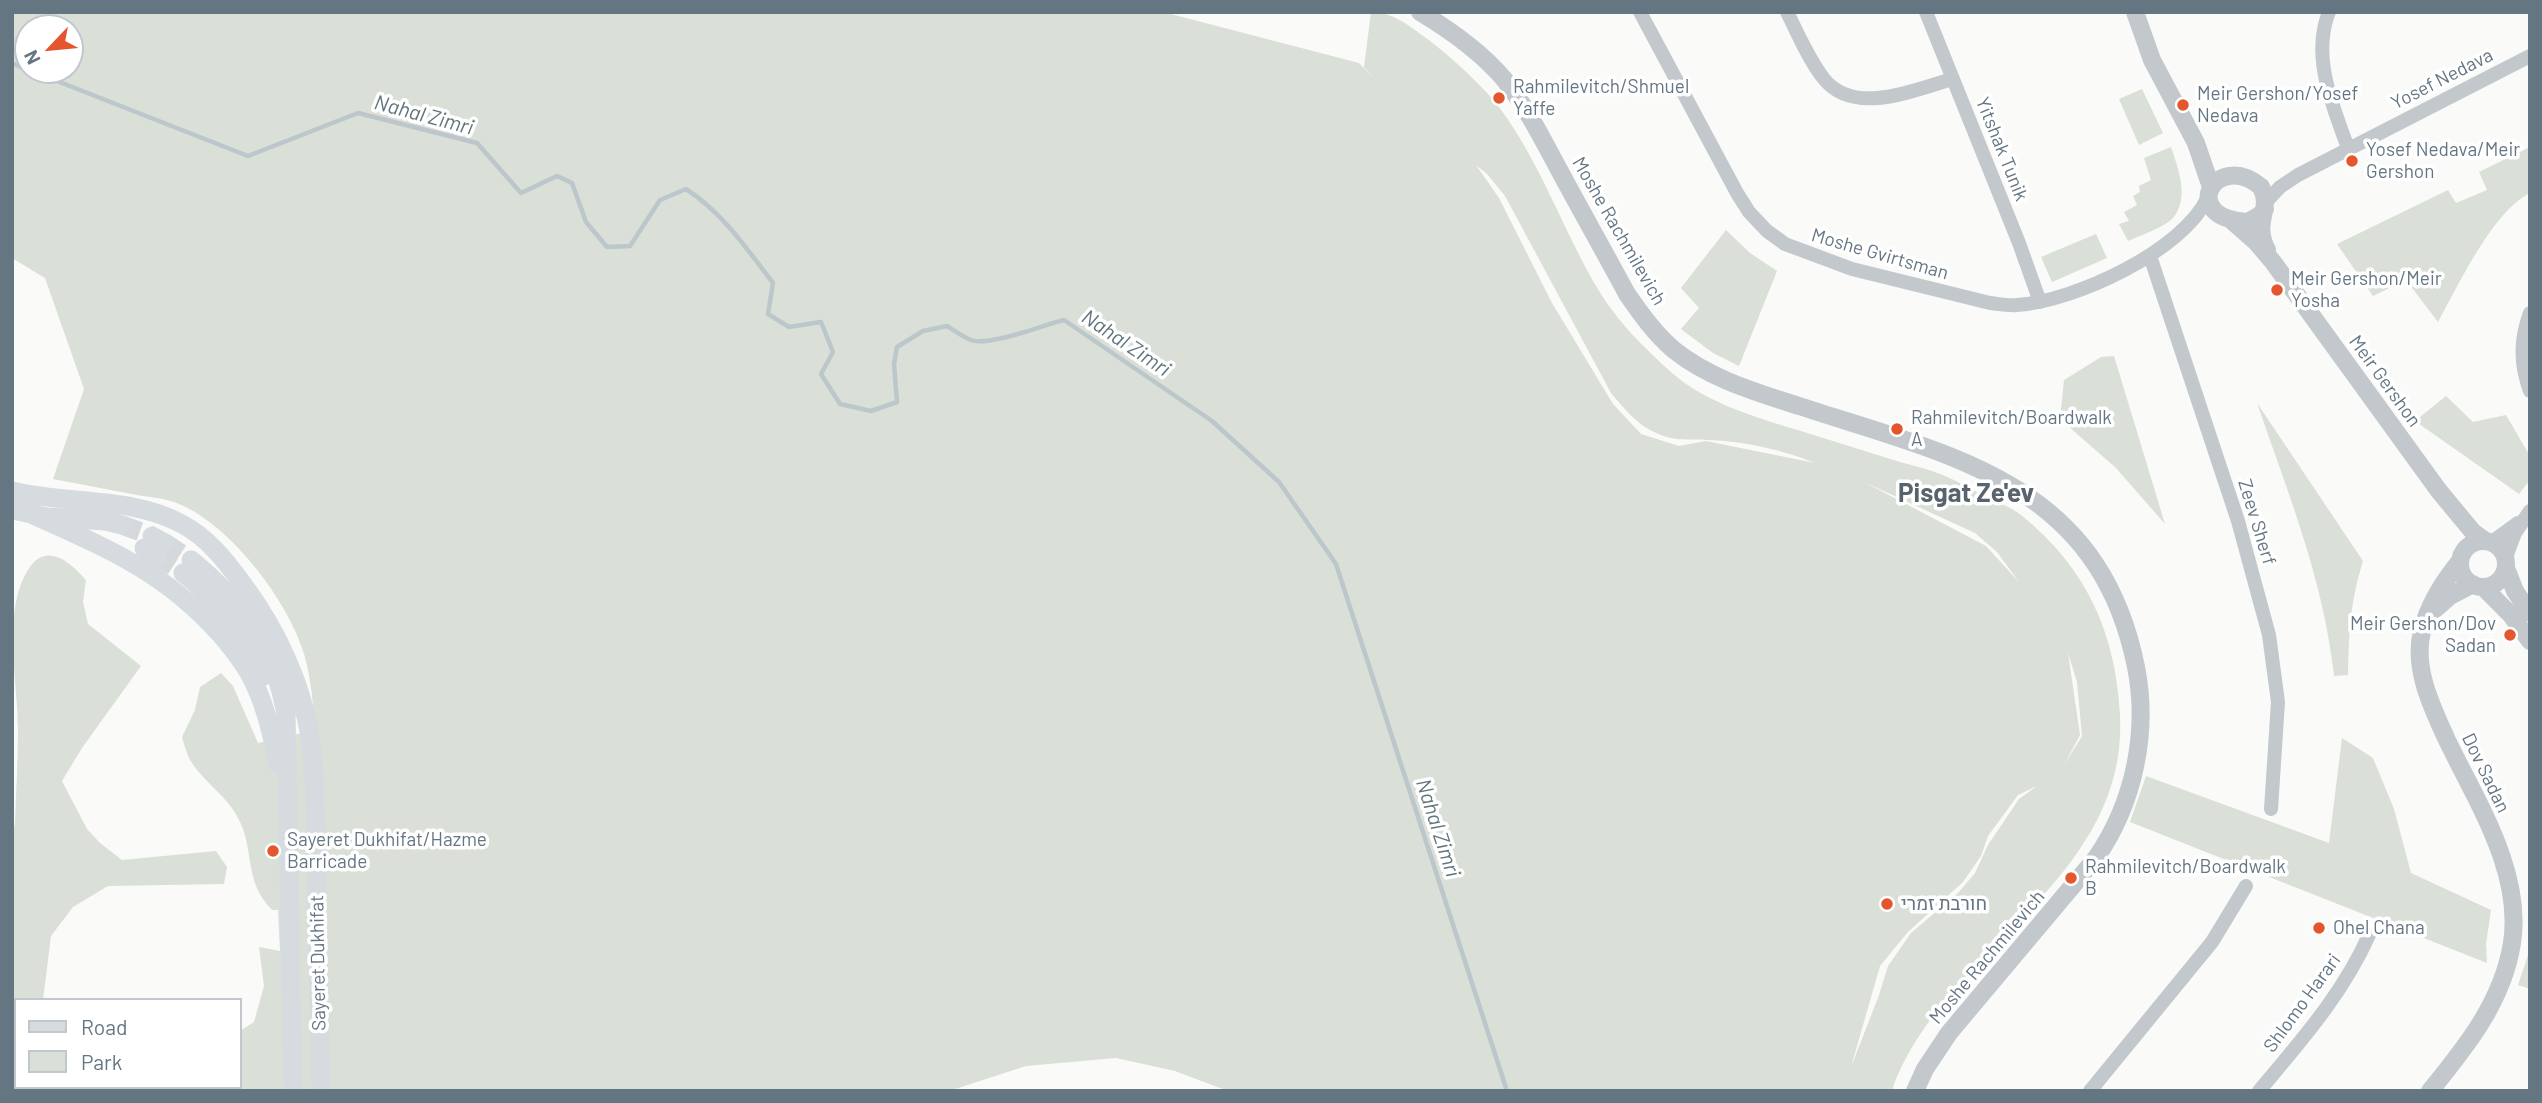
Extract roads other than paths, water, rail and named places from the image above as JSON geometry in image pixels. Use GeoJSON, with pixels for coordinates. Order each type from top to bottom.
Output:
{"type":"FeatureCollection","features":[{"type":"Feature","properties":{"kind":"main road","name":"Sayeret Dukhifat"},"geometry":{"type":"LineString","coordinates":[[12,491],[32,496],[126,505],[154,511],[183,524],[206,539],[224,559],[270,623],[296,688],[312,750],[321,1091]]}},
{"type":"Feature","properties":{"kind":"main road"},"geometry":{"type":"LineString","coordinates":[[29,513],[105,521],[119,530]]}},
{"type":"Feature","properties":{"kind":"main road"},"geometry":{"type":"LineString","coordinates":[[29,513],[145,569],[174,589],[211,624],[233,650],[256,686],[271,730],[287,801]]}},
{"type":"Feature","properties":{"kind":"main road","name":"Sayeret Dukhifat"},"geometry":{"type":"LineString","coordinates":[[187,567],[232,623],[258,664],[273,703],[287,768],[293,1091]]}},
{"type":"Feature","properties":{"kind":"street","name":"Moshe Rachmilevich"},"geometry":{"type":"LineString","coordinates":[[1420,12],[1461,39],[1503,78],[1521,102],[1627,294],[1644,318],[1676,351],[1725,380],[1951,455],[2002,479],[2037,502],[2073,535],[2115,601],[2132,649],[2141,701],[2141,727],[2134,774],[2119,818],[2096,858],[1949,1033],[1915,1091]]}},
{"type":"Feature","properties":{"kind":"street","name":"Moshe Gvirtsman"},"geometry":{"type":"LineString","coordinates":[[1640,12],[1749,212],[1766,231],[1784,244],[1852,269],[1990,303],[2016,305],[2040,302],[2096,284],[2150,256],[2181,232],[2203,208],[2209,192]]}},
{"type":"Feature","properties":{"kind":"street"},"geometry":{"type":"LineString","coordinates":[[1787,12],[1825,80],[1847,97],[1874,99],[1954,79]]}},
{"type":"Feature","properties":{"kind":"street","name":"Yitshak Tunik"},"geometry":{"type":"LineString","coordinates":[[1926,12],[2040,302]]}},
{"type":"Feature","properties":{"kind":"street"},"geometry":{"type":"LineString","coordinates":[[2135,12],[2152,60],[2196,144],[2212,210],[2224,217],[2248,222],[2260,215],[2265,206],[2261,187],[2241,178],[2196,144]]}},
{"type":"Feature","properties":{"kind":"street"},"geometry":{"type":"LineString","coordinates":[[2329,12],[2323,35],[2323,62],[2333,104],[2348,148]]}},
{"type":"Feature","properties":{"kind":"street","name":"Yosef Nedava"},"geometry":{"type":"LineString","coordinates":[[2265,206],[2280,187],[2298,175],[2530,56]]}},
{"type":"Feature","properties":{"kind":"street","name":"Yosef Nedava"},"geometry":{"type":"LineString","coordinates":[[2241,178],[2273,181],[2298,175]]}},
{"type":"Feature","properties":{"kind":"street"},"geometry":{"type":"LineString","coordinates":[[2209,192],[2219,178],[2241,178]]}},
{"type":"Feature","properties":{"kind":"street","name":"Meir Gershon"},"geometry":{"type":"LineString","coordinates":[[2265,206],[2260,231],[2273,262]]}},
{"type":"Feature","properties":{"kind":"street","name":"Moshe Gvirtsman"},"geometry":{"type":"LineString","coordinates":[[2181,232],[2224,217]]}},
{"type":"Feature","properties":{"kind":"street","name":"Meir Gershon"},"geometry":{"type":"LineString","coordinates":[[2224,217],[2256,242],[2273,262],[2439,491],[2473,531],[2488,541]]}},
{"type":"Feature","properties":{"kind":"street","name":"Zeev Sherf"},"geometry":{"type":"LineString","coordinates":[[2150,256],[2238,521],[2269,635],[2278,702],[2271,808]]}},
{"type":"Feature","properties":{"kind":"street"},"geometry":{"type":"LineString","coordinates":[[2530,313],[2521,358],[2530,391]]}},
{"type":"Feature","properties":{"kind":"street","name":"Meir Gershon"},"geometry":{"type":"LineString","coordinates":[[2439,491],[2457,529],[2462,557]]}},
{"type":"Feature","properties":{"kind":"street"},"geometry":{"type":"LineString","coordinates":[[2527,514],[2488,541],[2472,543],[2462,557],[2465,577],[2511,615],[2530,641]]}},
{"type":"Feature","properties":{"kind":"street"},"geometry":{"type":"LineString","coordinates":[[2426,619],[2450,596],[2478,586],[2495,584],[2504,574],[2527,514]]}},
{"type":"Feature","properties":{"kind":"street"},"geometry":{"type":"LineString","coordinates":[[2488,541],[2503,551],[2515,591],[2530,612]]}},
{"type":"Feature","properties":{"kind":"street","name":"Dov Sadan"},"geometry":{"type":"LineString","coordinates":[[2430,1091],[2466,1046],[2491,1005],[2508,961],[2512,942],[2514,901],[2501,855],[2437,718],[2422,678],[2421,632],[2439,590],[2462,557]]}},
{"type":"Feature","properties":{"kind":"street"},"geometry":{"type":"LineString","coordinates":[[2090,1091],[2212,942],[2246,886]]}},
{"type":"Feature","properties":{"kind":"street","name":"Shlomo Harari"},"geometry":{"type":"LineString","coordinates":[[2259,1091],[2336,996],[2370,933]]}},
{"type":"Feature","properties":{"kind":"waterway","name":"Nahal Zimri"},"geometry":{"type":"LineString","coordinates":[[65,84],[248,156],[358,113],[477,143],[521,193],[557,176],[572,183],[586,222],[607,247],[630,246],[660,200],[686,189],[723,220],[773,283],[768,314],[789,327],[821,322],[833,352],[821,374],[840,404],[871,411],[897,402],[894,364],[897,347],[923,331],[947,326],[971,340],[990,341],[1064,320],[1212,421],[1279,482],[1336,564],[1507,1091]]}},
{"type":"Feature","properties":{"kind":"tunnel"},"geometry":{"type":"LineString","coordinates":[[122,525],[152,536]]}},
{"type":"Feature","properties":{"kind":"tunnel"},"geometry":{"type":"LineString","coordinates":[[165,543],[191,560]]}},
{"type":"Feature","properties":{"kind":"tunnel"},"geometry":{"type":"LineString","coordinates":[[157,556],[183,573]]}},
{"type":"Feature","properties":{"kind":"place","name":"Rahmilevitch/Shmuel Yaffe"},"geometry":{"type":"Point","coordinates":[1499,98]}},
{"type":"Feature","properties":{"kind":"place","name":"Meir Gershon/Yosef Nedava"},"geometry":{"type":"Point","coordinates":[2183,105]}},
{"type":"Feature","properties":{"kind":"place","name":"Yosef Nedava/Meir Gershon"},"geometry":{"type":"Point","coordinates":[2352,161]}},
{"type":"Feature","properties":{"kind":"place","name":"Meir Gershon/Meir Yosha"},"geometry":{"type":"Point","coordinates":[2277,290]}},
{"type":"Feature","properties":{"kind":"place","name":"Rahmilevitch/Boardwalk A"},"geometry":{"type":"Point","coordinates":[1897,429]}},
{"type":"Feature","properties":{"kind":"place","name":"Meir Gershon/Dov Sadan"},"geometry":{"type":"Point","coordinates":[2510,635]}},
{"type":"Feature","properties":{"kind":"place","name":"Sayeret Dukhifat/Hazme Barricade"},"geometry":{"type":"Point","coordinates":[273,851]}},
{"type":"Feature","properties":{"kind":"place","name":"Rahmilevitch/Boardwalk B"},"geometry":{"type":"Point","coordinates":[2071,878]}},
{"type":"Feature","properties":{"kind":"place","name":"חורבת זמרי"},"geometry":{"type":"Point","coordinates":[1887,904]}},
{"type":"Feature","properties":{"kind":"place","name":"Ohel Chana"},"geometry":{"type":"Point","coordinates":[2319,928]}},
{"type":"Feature","properties":{"kind":"district","name":"Pisgat Ze'ev"},"geometry":{"type":"Point","coordinates":[1966,493]}}]}
